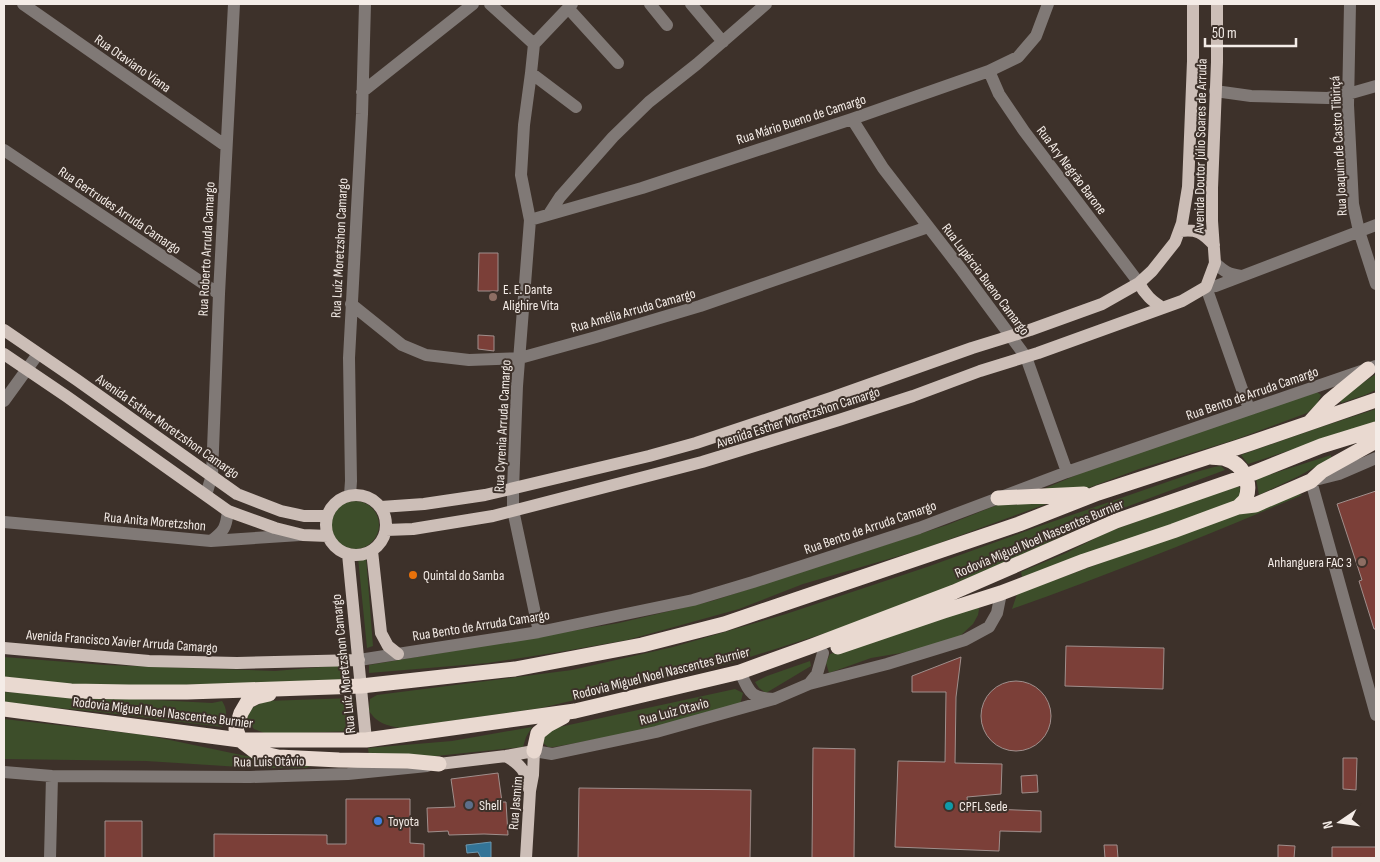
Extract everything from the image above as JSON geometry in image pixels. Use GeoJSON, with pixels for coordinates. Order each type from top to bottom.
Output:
{"type":"FeatureCollection","features":[{"type":"Feature","properties":{"kind":"highway"},"geometry":{"type":"LineString","coordinates":[[1310,423],[1329,401],[1372,368]]}},
{"type":"Feature","properties":{"kind":"highway","name":"Rodovia Miguel Noel Nascentes Burnier"},"geometry":{"type":"LineString","coordinates":[[4,684],[71,691],[129,692],[361,686],[515,669],[642,645],[724,624],[1376,400]]}},
{"type":"Feature","properties":{"kind":"highway","name":"Rodovia Miguel Noel Nascentes Burnier"},"geometry":{"type":"LineString","coordinates":[[4,709],[240,740],[366,740],[575,711],[740,672],[818,650],[1116,521],[1246,476],[1321,446],[1376,429]]}},
{"type":"Feature","properties":{"kind":"highway"},"geometry":{"type":"LineString","coordinates":[[818,650],[1001,593],[1084,561],[1238,507],[1255,505],[1311,481],[1322,471],[1376,441]]}},
{"type":"Feature","properties":{"kind":"highway"},"geometry":{"type":"LineString","coordinates":[[1208,457],[1226,459],[1240,468],[1246,476],[1248,485],[1246,499],[1238,507]]}},
{"type":"Feature","properties":{"kind":"highway"},"geometry":{"type":"LineString","coordinates":[[998,498],[1098,494]]}},
{"type":"Feature","properties":{"kind":"highway"},"geometry":{"type":"LineString","coordinates":[[317,687],[256,697],[248,701],[241,713],[236,728],[240,740],[256,752],[278,757],[408,761],[439,764]]}},
{"type":"Feature","properties":{"kind":"highway"},"geometry":{"type":"LineString","coordinates":[[534,751],[538,733],[548,725],[575,711]]}},
{"type":"Feature","properties":{"kind":"main road","name":"Avenida Doutor Júlio Soares de Arruda"},"geometry":{"type":"LineString","coordinates":[[1152,271],[1175,242],[1180,231],[1188,187],[1193,61],[1193,4]]}},
{"type":"Feature","properties":{"kind":"main road","name":"Avenida Doutor Júlio Soares de Arruda"},"geometry":{"type":"LineString","coordinates":[[1206,287],[1215,263],[1212,188],[1217,62],[1216,4]]}},
{"type":"Feature","properties":{"kind":"main road"},"geometry":{"type":"LineString","coordinates":[[1180,231],[1198,231],[1205,235],[1214,245]]}},
{"type":"Feature","properties":{"kind":"main road","name":"Avenida Esther Moretzshon Camargo"},"geometry":{"type":"LineString","coordinates":[[381,507],[424,504],[486,495],[696,443],[1102,304],[1139,283],[1152,271]]}},
{"type":"Feature","properties":{"kind":"main road"},"geometry":{"type":"LineString","coordinates":[[1139,283],[1149,299],[1163,308]]}},
{"type":"Feature","properties":{"kind":"main road","name":"Avenida Esther Moretzshon Camargo"},"geometry":{"type":"LineString","coordinates":[[386,530],[413,529],[493,516],[645,478],[752,448],[1026,357],[1182,301],[1206,287]]}},
{"type":"Feature","properties":{"kind":"main road","name":"Avenida Esther Moretzshon Camargo"},"geometry":{"type":"LineString","coordinates":[[4,330],[238,494],[281,511],[304,516],[327,516]]}},
{"type":"Feature","properties":{"kind":"main road"},"geometry":{"type":"LineString","coordinates":[[4,354],[228,511],[275,528],[303,535],[328,536]]}},
{"type":"Feature","properties":{"kind":"main road"},"geometry":{"type":"LineString","coordinates":[[358,494],[367,496],[381,507],[385,514],[386,530],[384,538],[372,551],[360,555],[348,554],[332,544],[326,526],[327,516],[336,502],[350,495],[358,494]]}},
{"type":"Feature","properties":{"kind":"main road"},"geometry":{"type":"LineString","coordinates":[[372,551],[381,632],[388,646],[398,654]]}},
{"type":"Feature","properties":{"kind":"main road","name":"Rua Luíz Moretzshon Camargo"},"geometry":{"type":"LineString","coordinates":[[348,554],[366,740]]}},
{"type":"Feature","properties":{"kind":"main road","name":"Avenida Francisco Xavier Arruda Camargo"},"geometry":{"type":"LineString","coordinates":[[4,648],[159,661],[237,664],[359,660]]}},
{"type":"Feature","properties":{"kind":"main road","name":"Rua Luis Otávio"},"geometry":{"type":"LineString","coordinates":[[439,764],[534,751]]}},
{"type":"Feature","properties":{"kind":"main road","name":"Rua Jasmim"},"geometry":{"type":"LineString","coordinates":[[526,858],[534,751]]}},
{"type":"Feature","properties":{"kind":"main road"},"geometry":{"type":"LineString","coordinates":[[506,756],[518,763],[522,768],[526,774],[530,791]]}},
{"type":"Feature","properties":{"kind":"street","name":"Rua Otaviano Viana"},"geometry":{"type":"LineString","coordinates":[[23,4],[226,146]]}},
{"type":"Feature","properties":{"kind":"street","name":"Rua Roberto Arruda Camargo"},"geometry":{"type":"LineString","coordinates":[[206,495],[212,475],[234,4]]}},
{"type":"Feature","properties":{"kind":"street","name":"Rua Luíz Moretzshon Camargo"},"geometry":{"type":"LineString","coordinates":[[350,495],[348,358],[362,92],[364,4]]}},
{"type":"Feature","properties":{"kind":"street"},"geometry":{"type":"LineString","coordinates":[[362,92],[473,4]]}},
{"type":"Feature","properties":{"kind":"street"},"geometry":{"type":"LineString","coordinates":[[490,4],[534,44],[570,6],[618,63]]}},
{"type":"Feature","properties":{"kind":"street"},"geometry":{"type":"LineString","coordinates":[[650,4],[667,25]]}},
{"type":"Feature","properties":{"kind":"street"},"geometry":{"type":"LineString","coordinates":[[691,4],[723,42]]}},
{"type":"Feature","properties":{"kind":"street"},"geometry":{"type":"LineString","coordinates":[[549,214],[560,197],[613,137],[649,102],[697,64],[766,4]]}},
{"type":"Feature","properties":{"kind":"street","name":"Rua Mário Bueno de Camargo"},"geometry":{"type":"LineString","coordinates":[[530,220],[642,188],[989,70],[1018,57],[1036,36],[1048,4]]}},
{"type":"Feature","properties":{"kind":"street","name":"Rua Joaquim de Castro Tibiriçá"},"geometry":{"type":"LineString","coordinates":[[1350,4],[1348,94],[1353,204],[1359,231],[1376,284]]}},
{"type":"Feature","properties":{"kind":"street","name":"Rua Cyrenia Arruda Camargo"},"geometry":{"type":"LineString","coordinates":[[534,44],[524,125],[521,175],[530,220],[517,386],[513,510],[538,632]]}},
{"type":"Feature","properties":{"kind":"street","name":"Rua Ary Negrão Barone"},"geometry":{"type":"LineString","coordinates":[[989,70],[999,94],[1019,124],[1139,283]]}},
{"type":"Feature","properties":{"kind":"street"},"geometry":{"type":"LineString","coordinates":[[531,73],[576,107]]}},
{"type":"Feature","properties":{"kind":"street"},"geometry":{"type":"LineString","coordinates":[[1215,91],[1251,96],[1328,98],[1376,86]]}},
{"type":"Feature","properties":{"kind":"street","name":"Rua Lupércio Bueno Camargo"},"geometry":{"type":"LineString","coordinates":[[852,118],[883,168],[962,269],[1026,357],[1067,472]]}},
{"type":"Feature","properties":{"kind":"street","name":"Rua Gertrudes Arruda Camargo"},"geometry":{"type":"LineString","coordinates":[[4,150],[219,294]]}},
{"type":"Feature","properties":{"kind":"street"},"geometry":{"type":"LineString","coordinates":[[1250,409],[1206,287],[1216,286],[1376,224]]}},
{"type":"Feature","properties":{"kind":"street","name":"Rua Amélia Arruda Camargo"},"geometry":{"type":"LineString","coordinates":[[351,304],[402,345],[426,355],[469,360],[520,358],[596,338],[700,306],[928,226]]}},
{"type":"Feature","properties":{"kind":"street"},"geometry":{"type":"LineString","coordinates":[[1215,263],[1230,275],[1241,276]]}},
{"type":"Feature","properties":{"kind":"street"},"geometry":{"type":"LineString","coordinates":[[4,401],[38,354]]}},
{"type":"Feature","properties":{"kind":"street","name":"Rua Bento de Arruda Camargo"},"geometry":{"type":"LineString","coordinates":[[359,660],[538,632],[693,600],[919,528],[1067,472],[1372,368]]}},
{"type":"Feature","properties":{"kind":"street"},"geometry":{"type":"LineString","coordinates":[[1376,458],[1339,474],[1311,481],[1372,686],[1376,715]]}},
{"type":"Feature","properties":{"kind":"street"},"geometry":{"type":"LineString","coordinates":[[211,541],[223,532],[227,524],[228,511]]}},
{"type":"Feature","properties":{"kind":"street","name":"Rua Anita Moretzshon"},"geometry":{"type":"LineString","coordinates":[[4,522],[211,541],[303,535]]}},
{"type":"Feature","properties":{"kind":"street","name":"Rua Luiz Otavio"},"geometry":{"type":"LineString","coordinates":[[534,751],[552,754],[656,732],[774,699],[808,684],[887,664],[965,640],[989,627],[997,613],[1001,593]]}},
{"type":"Feature","properties":{"kind":"street"},"geometry":{"type":"LineString","coordinates":[[808,684],[817,674],[818,650]]}},
{"type":"Feature","properties":{"kind":"street"},"geometry":{"type":"LineString","coordinates":[[740,672],[754,695],[758,698],[774,699]]}},
{"type":"Feature","properties":{"kind":"street","name":"Rua Luis Otávio"},"geometry":{"type":"LineString","coordinates":[[4,772],[52,776],[250,777],[348,774],[439,764]]}},
{"type":"Feature","properties":{"kind":"street"},"geometry":{"type":"LineString","coordinates":[[50,858],[52,776]]}},
{"type":"Feature","properties":{"kind":"green space"},"geometry":{"type":"Polygon","coordinates":[[[1376,374],[1376,390],[1341,403],[1340,398],[1376,374]]]}},
{"type":"Feature","properties":{"kind":"green space"},"geometry":{"type":"Polygon","coordinates":[[[1317,392],[1321,395],[1317,404],[1307,413],[1234,440],[1139,469],[1088,488],[1034,493],[1119,457],[1317,392]]]}},
{"type":"Feature","properties":{"kind":"green space"},"geometry":{"type":"Polygon","coordinates":[[[1376,409],[1376,422],[1248,464],[1241,455],[1315,429],[1376,409]]]}},
{"type":"Feature","properties":{"kind":"green space"},"geometry":{"type":"Polygon","coordinates":[[[1331,455],[1331,458],[1299,476],[1259,495],[1256,479],[1331,455]]]}},
{"type":"Feature","properties":{"kind":"green space"},"geometry":{"type":"Polygon","coordinates":[[[1221,466],[1225,470],[1110,513],[1039,547],[936,592],[838,629],[731,663],[541,708],[400,728],[383,723],[376,719],[369,711],[370,699],[377,695],[572,670],[673,647],[786,614],[927,567],[1196,472],[1221,466]]]}},
{"type":"Feature","properties":{"kind":"green space"},"geometry":{"type":"Polygon","coordinates":[[[1238,486],[1241,489],[1239,497],[1230,505],[1022,577],[1021,572],[1066,553],[1108,532],[1238,486]]]}},
{"type":"Feature","properties":{"kind":"green space"},"geometry":{"type":"Polygon","coordinates":[[[1294,492],[1302,495],[1158,554],[1012,609],[1017,594],[1294,492]]]}},
{"type":"Feature","properties":{"kind":"green space"},"geometry":{"type":"Polygon","coordinates":[[[350,501],[360,501],[372,508],[379,520],[379,530],[372,542],[360,549],[350,549],[342,545],[335,538],[331,530],[331,520],[335,512],[342,505],[350,501]]]}},
{"type":"Feature","properties":{"kind":"green space"},"geometry":{"type":"Polygon","coordinates":[[[1049,503],[923,549],[803,584],[739,609],[627,640],[488,663],[369,673],[369,665],[619,623],[712,601],[947,525],[997,505],[1049,503]]]}},
{"type":"Feature","properties":{"kind":"green space"},"geometry":{"type":"Polygon","coordinates":[[[366,557],[373,646],[367,648],[358,558],[366,557]]]}},
{"type":"Feature","properties":{"kind":"green space"},"geometry":{"type":"Polygon","coordinates":[[[980,604],[978,615],[973,624],[960,636],[913,651],[871,658],[829,673],[826,663],[830,654],[945,618],[980,604]]]}},
{"type":"Feature","properties":{"kind":"green space"},"geometry":{"type":"Polygon","coordinates":[[[4,657],[105,665],[275,671],[345,665],[347,680],[113,687],[4,679],[4,657]]]}},
{"type":"Feature","properties":{"kind":"green space"},"geometry":{"type":"Polygon","coordinates":[[[810,661],[811,666],[766,693],[755,682],[767,676],[810,661]]]}},
{"type":"Feature","properties":{"kind":"green space"},"geometry":{"type":"Polygon","coordinates":[[[735,689],[743,693],[740,705],[657,728],[554,747],[548,747],[543,743],[544,735],[555,728],[735,689]]]}},
{"type":"Feature","properties":{"kind":"green space"},"geometry":{"type":"Polygon","coordinates":[[[4,692],[212,703],[222,701],[226,714],[222,727],[100,712],[4,703],[4,692]]]}},
{"type":"Feature","properties":{"kind":"green space"},"geometry":{"type":"Polygon","coordinates":[[[354,698],[355,731],[267,734],[254,729],[246,719],[252,708],[265,701],[354,698]]]}},
{"type":"Feature","properties":{"kind":"green space"},"geometry":{"type":"Polygon","coordinates":[[[4,719],[146,735],[246,756],[313,765],[306,768],[257,768],[146,761],[4,759],[4,719]]]}},
{"type":"Feature","properties":{"kind":"green space"},"geometry":{"type":"Polygon","coordinates":[[[532,727],[523,747],[417,758],[369,757],[368,748],[452,741],[532,727]]]}},
{"type":"Feature","properties":{"kind":"water"},"geometry":{"type":"Polygon","coordinates":[[[491,842],[491,858],[481,858],[478,852],[467,853],[466,845],[491,842]]]}},
{"type":"Feature","properties":{"kind":"building"},"geometry":{"type":"Polygon","coordinates":[[[479,253],[498,253],[498,291],[478,291],[479,253]]]}},
{"type":"Feature","properties":{"kind":"building"},"geometry":{"type":"Polygon","coordinates":[[[478,335],[494,336],[494,351],[478,349],[478,335]]]}},
{"type":"Feature","properties":{"kind":"building","name":"Anhanguera FAC 3"},"geometry":{"type":"Polygon","coordinates":[[[1376,491],[1376,629],[1374,629],[1359,581],[1362,580],[1337,504],[1376,491]]]}},
{"type":"Feature","properties":{"kind":"building"},"geometry":{"type":"Polygon","coordinates":[[[1066,646],[1164,648],[1163,689],[1065,686],[1066,646]]]}},
{"type":"Feature","properties":{"kind":"building","name":"CPFL Sede"},"geometry":{"type":"Polygon","coordinates":[[[961,657],[956,697],[955,763],[1002,764],[1001,794],[967,797],[968,808],[1041,811],[1041,832],[1000,831],[999,851],[895,847],[898,761],[945,762],[946,692],[912,692],[912,676],[961,657]]]}},
{"type":"Feature","properties":{"kind":"building"},"geometry":{"type":"Polygon","coordinates":[[[1016,681],[1029,684],[1041,691],[1048,703],[1051,716],[1048,729],[1041,741],[1029,748],[1016,751],[1003,748],[991,741],[984,729],[981,716],[984,703],[991,691],[1003,684],[1016,681]]]}},
{"type":"Feature","properties":{"kind":"building"},"geometry":{"type":"Polygon","coordinates":[[[813,748],[855,749],[854,858],[812,858],[813,748]]]}},
{"type":"Feature","properties":{"kind":"building"},"geometry":{"type":"Polygon","coordinates":[[[1343,758],[1357,758],[1356,790],[1343,789],[1343,758]]]}},
{"type":"Feature","properties":{"kind":"building"},"geometry":{"type":"Polygon","coordinates":[[[498,773],[502,802],[506,802],[508,835],[449,835],[448,831],[428,832],[427,808],[455,807],[451,779],[498,773]]]}},
{"type":"Feature","properties":{"kind":"building"},"geometry":{"type":"Polygon","coordinates":[[[1037,775],[1038,792],[1022,793],[1021,776],[1037,775]]]}},
{"type":"Feature","properties":{"kind":"building"},"geometry":{"type":"Polygon","coordinates":[[[579,788],[751,790],[750,858],[578,858],[579,788]]]}},
{"type":"Feature","properties":{"kind":"building"},"geometry":{"type":"Polygon","coordinates":[[[346,799],[410,799],[410,843],[424,844],[424,858],[214,858],[214,834],[327,835],[327,844],[346,844],[346,799]]]}},
{"type":"Feature","properties":{"kind":"building"},"geometry":{"type":"Polygon","coordinates":[[[105,821],[142,821],[142,858],[105,858],[105,821]]]}},
{"type":"Feature","properties":{"kind":"building"},"geometry":{"type":"Polygon","coordinates":[[[1104,845],[1117,845],[1118,858],[1105,858],[1104,845]]]}},
{"type":"Feature","properties":{"kind":"building"},"geometry":{"type":"Polygon","coordinates":[[[1278,845],[1295,846],[1294,858],[1278,858],[1278,845]]]}},
{"type":"Feature","properties":{"kind":"building"},"geometry":{"type":"Polygon","coordinates":[[[1332,847],[1376,847],[1376,858],[1332,858],[1332,847]]]}},
{"type":"Feature","properties":{"kind":"place","name":"E. E. Dante Alighire Vita"},"geometry":{"type":"Point","coordinates":[493,297]}},
{"type":"Feature","properties":{"kind":"place","name":"Anhanguera FAC 3"},"geometry":{"type":"Point","coordinates":[1362,562]}},
{"type":"Feature","properties":{"kind":"place","name":"Quintal do Samba"},"geometry":{"type":"Point","coordinates":[413,575]}},
{"type":"Feature","properties":{"kind":"place","name":"Shell"},"geometry":{"type":"Point","coordinates":[469,805]}},
{"type":"Feature","properties":{"kind":"place","name":"CPFL Sede"},"geometry":{"type":"Point","coordinates":[949,806]}},
{"type":"Feature","properties":{"kind":"place","name":"Toyota"},"geometry":{"type":"Point","coordinates":[378,821]}}]}
